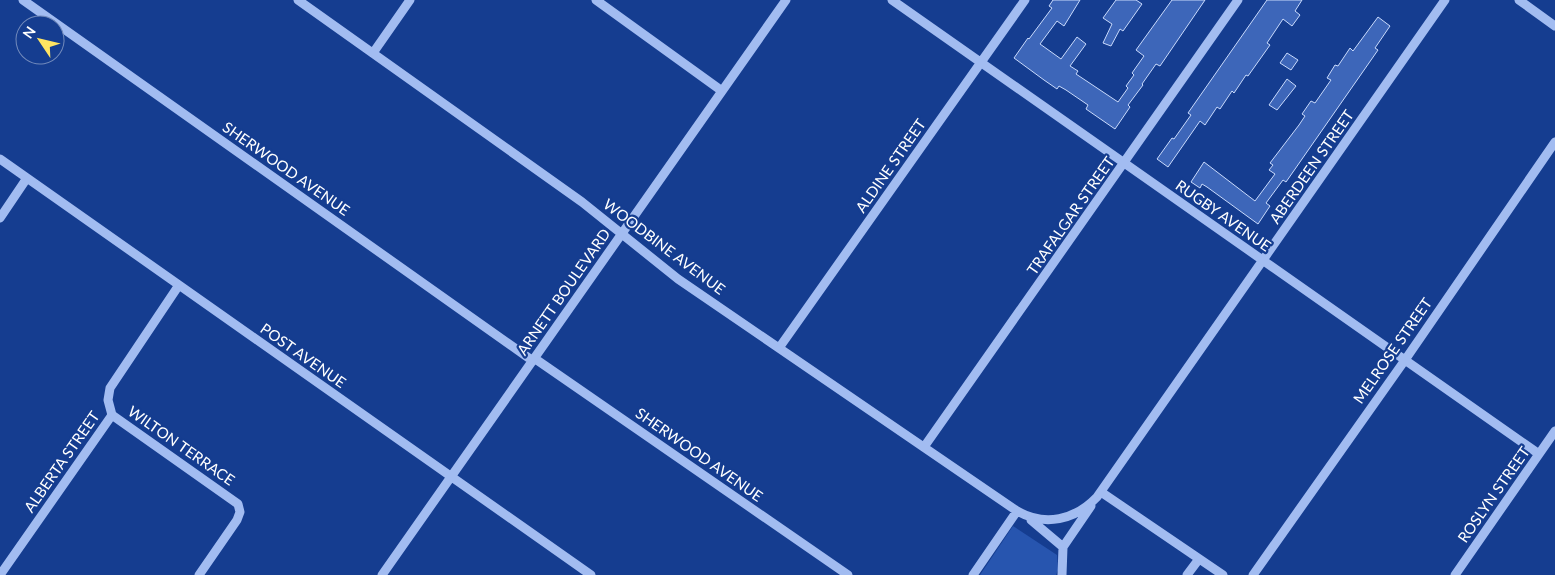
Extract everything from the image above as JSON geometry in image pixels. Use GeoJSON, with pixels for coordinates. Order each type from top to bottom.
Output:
{"type":"FeatureCollection","features":[{"type":"Feature","properties":{"kind":"street","name":"SHERWOOD AVENUE"},"geometry":{"type":"LineString","coordinates":[[23,0],[534,360],[848,575]]}},
{"type":"Feature","properties":{"kind":"street","name":"WOODBINE AVENUE"},"geometry":{"type":"LineString","coordinates":[[298,0],[582,202],[678,279],[1020,512]]}},
{"type":"Feature","properties":{"kind":"street"},"geometry":{"type":"LineString","coordinates":[[372,53],[410,0]]}},
{"type":"Feature","properties":{"kind":"street"},"geometry":{"type":"LineString","coordinates":[[596,0],[722,91]]}},
{"type":"Feature","properties":{"kind":"street","name":"ARNETT BOULEVARD"},"geometry":{"type":"LineString","coordinates":[[382,575],[786,0]]}},
{"type":"Feature","properties":{"kind":"street","name":"RUGBY AVENUE"},"geometry":{"type":"LineString","coordinates":[[892,0],[1539,454]]}},
{"type":"Feature","properties":{"kind":"street","name":"ALDINE STREET"},"geometry":{"type":"LineString","coordinates":[[779,348],[1025,0]]}},
{"type":"Feature","properties":{"kind":"street","name":"TRAFALGAR STREET"},"geometry":{"type":"LineString","coordinates":[[924,447],[1125,164],[1238,0]]}},
{"type":"Feature","properties":{"kind":"street","name":"ABERDEEN STREET"},"geometry":{"type":"LineString","coordinates":[[1063,547],[1445,0]]}},
{"type":"Feature","properties":{"kind":"street"},"geometry":{"type":"LineString","coordinates":[[1519,0],[1555,26]]}},
{"type":"Feature","properties":{"kind":"street","name":"MELROSE STREET"},"geometry":{"type":"LineString","coordinates":[[1253,575],[1405,360],[1555,142]]}},
{"type":"Feature","properties":{"kind":"street","name":"POST AVENUE"},"geometry":{"type":"LineString","coordinates":[[0,159],[591,575]]}},
{"type":"Feature","properties":{"kind":"street"},"geometry":{"type":"LineString","coordinates":[[0,218],[27,178]]}},
{"type":"Feature","properties":{"kind":"street","name":"ALBERTA STREET"},"geometry":{"type":"LineString","coordinates":[[0,575],[112,415],[108,400],[110,388],[179,285]]}},
{"type":"Feature","properties":{"kind":"street","name":"WILTON TERRACE"},"geometry":{"type":"LineString","coordinates":[[112,415],[238,504],[240,512],[237,520],[199,575]]}},
{"type":"Feature","properties":{"kind":"street","name":"ROSLYN STREET"},"geometry":{"type":"LineString","coordinates":[[1455,575],[1555,431]]}},
{"type":"Feature","properties":{"kind":"street"},"geometry":{"type":"LineString","coordinates":[[1099,495],[1222,575]]}},
{"type":"Feature","properties":{"kind":"street","name":"ABERDEEN STREET"},"geometry":{"type":"LineString","coordinates":[[1020,512],[1041,520],[1061,518],[1081,511],[1099,495]]}},
{"type":"Feature","properties":{"kind":"street"},"geometry":{"type":"LineString","coordinates":[[973,575],[1020,512],[1041,527],[1063,547],[1062,575]]}},
{"type":"Feature","properties":{"kind":"street"},"geometry":{"type":"LineString","coordinates":[[1187,575],[1199,559]]}},
{"type":"Feature","properties":{"kind":"shaded area"},"geometry":{"type":"Polygon","coordinates":[[[1013,526],[1057,555],[1058,570],[1056,575],[980,575],[1013,526]]]}},
{"type":"Feature","properties":{"kind":"building"},"geometry":{"type":"Polygon","coordinates":[[[1053,0],[1080,0],[1064,26],[1057,21],[1040,44],[1061,59],[1077,37],[1086,44],[1070,66],[1078,71],[1076,74],[1118,102],[1128,88],[1126,86],[1134,75],[1132,73],[1144,56],[1136,50],[1172,0],[1205,0],[1160,66],[1156,64],[1142,84],[1128,105],[1130,107],[1115,129],[1086,109],[1088,105],[1059,86],[1057,89],[1014,58],[1052,8],[1049,6],[1053,0]]]}},
{"type":"Feature","properties":{"kind":"building"},"geometry":{"type":"Polygon","coordinates":[[[1116,0],[1136,0],[1142,4],[1123,31],[1120,29],[1111,46],[1103,43],[1112,24],[1103,18],[1116,0]]]}},
{"type":"Feature","properties":{"kind":"building"},"geometry":{"type":"Polygon","coordinates":[[[1267,0],[1302,0],[1295,11],[1300,15],[1292,26],[1283,19],[1267,43],[1270,45],[1248,76],[1246,75],[1234,93],[1232,91],[1220,109],[1217,107],[1205,125],[1200,121],[1168,167],[1157,159],[1191,115],[1188,113],[1267,0]]]}},
{"type":"Feature","properties":{"kind":"building"},"geometry":{"type":"Polygon","coordinates":[[[1378,17],[1390,26],[1375,48],[1378,50],[1286,182],[1283,180],[1266,203],[1270,206],[1258,224],[1207,187],[1202,184],[1200,188],[1191,182],[1204,162],[1255,201],[1275,174],[1269,170],[1273,165],[1270,163],[1305,116],[1302,114],[1311,101],[1315,103],[1331,80],[1327,78],[1335,65],[1338,66],[1350,48],[1353,51],[1378,17]]]}},
{"type":"Feature","properties":{"kind":"building"},"geometry":{"type":"Polygon","coordinates":[[[1287,53],[1298,60],[1291,70],[1280,63],[1287,53]]]}},
{"type":"Feature","properties":{"kind":"building"},"geometry":{"type":"Polygon","coordinates":[[[1287,79],[1296,86],[1277,110],[1269,105],[1287,79]]]}}]}
